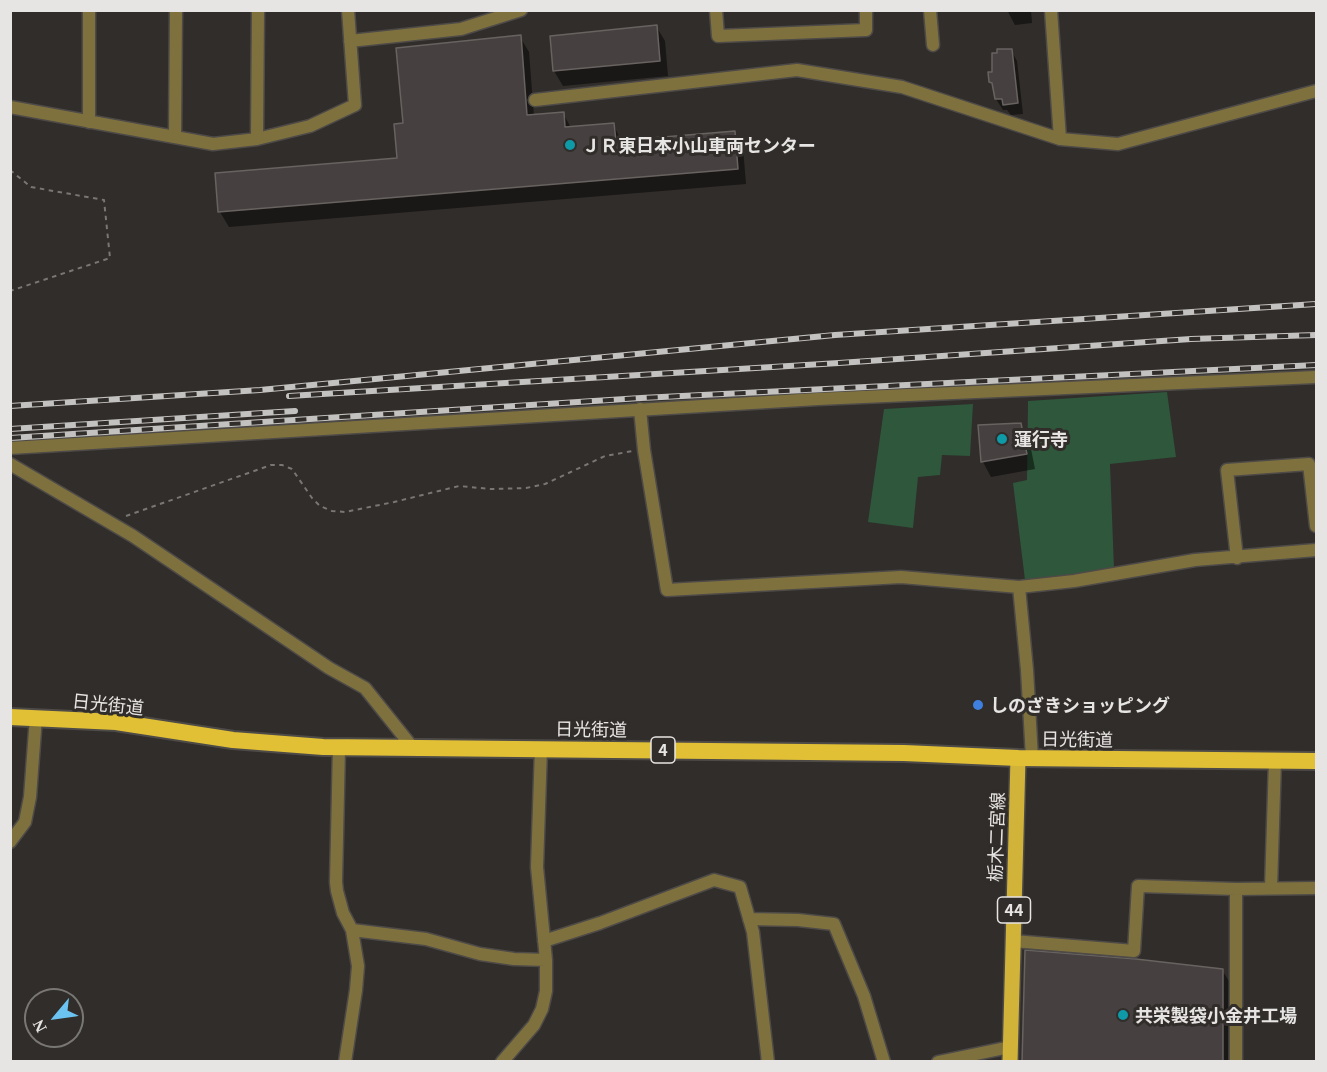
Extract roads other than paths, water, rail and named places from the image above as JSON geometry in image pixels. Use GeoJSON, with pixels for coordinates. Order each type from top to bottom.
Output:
{"type":"FeatureCollection","features":[{"type":"Feature","properties":{"kind":"highway","name":"日光街道"},"geometry":{"type":"LineString","coordinates":[[10,717],[116,722],[233,740],[339,747],[904,753],[1025,758],[1317,761]]}},
{"type":"Feature","properties":{"kind":"main road","name":"栃木二宮線"},"geometry":{"type":"LineString","coordinates":[[1010,1054],[1013,941],[1025,758]]}},
{"type":"Feature","properties":{"kind":"street"},"geometry":{"type":"LineString","coordinates":[[89,10],[89,122]]}},
{"type":"Feature","properties":{"kind":"street"},"geometry":{"type":"LineString","coordinates":[[175,137],[176,10]]}},
{"type":"Feature","properties":{"kind":"street"},"geometry":{"type":"LineString","coordinates":[[256,139],[258,10]]}},
{"type":"Feature","properties":{"kind":"street"},"geometry":{"type":"LineString","coordinates":[[10,107],[213,144],[256,139],[310,126],[355,105],[348,10]]}},
{"type":"Feature","properties":{"kind":"street"},"geometry":{"type":"LineString","coordinates":[[350,41],[461,29],[521,10]]}},
{"type":"Feature","properties":{"kind":"street"},"geometry":{"type":"LineString","coordinates":[[716,10],[718,36],[867,30],[866,10]]}},
{"type":"Feature","properties":{"kind":"street"},"geometry":{"type":"LineString","coordinates":[[930,10],[933,45]]}},
{"type":"Feature","properties":{"kind":"street"},"geometry":{"type":"LineString","coordinates":[[1051,10],[1060,139]]}},
{"type":"Feature","properties":{"kind":"street"},"geometry":{"type":"LineString","coordinates":[[535,99],[797,70],[902,87],[1060,139],[1118,144],[1317,91]]}},
{"type":"Feature","properties":{"kind":"street"},"geometry":{"type":"LineString","coordinates":[[10,448],[830,398],[1317,377]]}},
{"type":"Feature","properties":{"kind":"street"},"geometry":{"type":"LineString","coordinates":[[640,409],[644,450],[667,590],[901,577],[1019,587],[1074,581],[1195,561],[1317,550]]}},
{"type":"Feature","properties":{"kind":"street"},"geometry":{"type":"LineString","coordinates":[[10,464],[133,536],[329,668],[365,688],[413,748]]}},
{"type":"Feature","properties":{"kind":"street"},"geometry":{"type":"LineString","coordinates":[[1237,558],[1227,470],[1309,464],[1317,526]]}},
{"type":"Feature","properties":{"kind":"street"},"geometry":{"type":"LineString","coordinates":[[1019,587],[1027,670],[1025,758]]}},
{"type":"Feature","properties":{"kind":"street"},"geometry":{"type":"LineString","coordinates":[[10,842],[26,822],[36,717]]}},
{"type":"Feature","properties":{"kind":"street"},"geometry":{"type":"LineString","coordinates":[[339,747],[336,882],[343,913],[352,930],[358,966],[345,1062]]}},
{"type":"Feature","properties":{"kind":"street"},"geometry":{"type":"LineString","coordinates":[[501,1062],[534,1025],[542,1009],[546,992],[546,960],[537,867],[541,748]]}},
{"type":"Feature","properties":{"kind":"street"},"geometry":{"type":"LineString","coordinates":[[1271,888],[1275,760]]}},
{"type":"Feature","properties":{"kind":"street"},"geometry":{"type":"LineString","coordinates":[[544,940],[600,923],[714,880],[740,887],[753,932],[768,1062]]}},
{"type":"Feature","properties":{"kind":"street"},"geometry":{"type":"LineString","coordinates":[[1013,941],[1134,951],[1138,886],[1236,889],[1317,888]]}},
{"type":"Feature","properties":{"kind":"street"},"geometry":{"type":"LineString","coordinates":[[1236,889],[1236,1062]]}},
{"type":"Feature","properties":{"kind":"street"},"geometry":{"type":"LineString","coordinates":[[749,919],[798,920],[834,924],[864,996],[884,1062]]}},
{"type":"Feature","properties":{"kind":"street"},"geometry":{"type":"LineString","coordinates":[[352,930],[426,939],[480,954],[514,959],[546,960]]}},
{"type":"Feature","properties":{"kind":"street"},"geometry":{"type":"LineString","coordinates":[[938,1062],[1010,1054]]}},
{"type":"Feature","properties":{"kind":"railway"},"geometry":{"type":"LineString","coordinates":[[10,406],[260,390],[835,335],[1316,304]]}},
{"type":"Feature","properties":{"kind":"railway"},"geometry":{"type":"LineString","coordinates":[[289,396],[1191,339],[1316,335]]}},
{"type":"Feature","properties":{"kind":"railway"},"geometry":{"type":"LineString","coordinates":[[10,438],[641,398],[1316,365]]}},
{"type":"Feature","properties":{"kind":"railway"},"geometry":{"type":"LineString","coordinates":[[10,429],[295,411]]}},
{"type":"Feature","properties":{"kind":"place","name":"ＪＲ東日本小山車両センター"},"geometry":{"type":"Point","coordinates":[570,145]}},
{"type":"Feature","properties":{"kind":"place","name":"蓮行寺"},"geometry":{"type":"Point","coordinates":[1002,439]}},
{"type":"Feature","properties":{"kind":"place","name":"しのざきショッピング"},"geometry":{"type":"Point","coordinates":[978,705]}},
{"type":"Feature","properties":{"kind":"place","name":"共栄製袋小金井工場"},"geometry":{"type":"Point","coordinates":[1123,1015]}}]}
